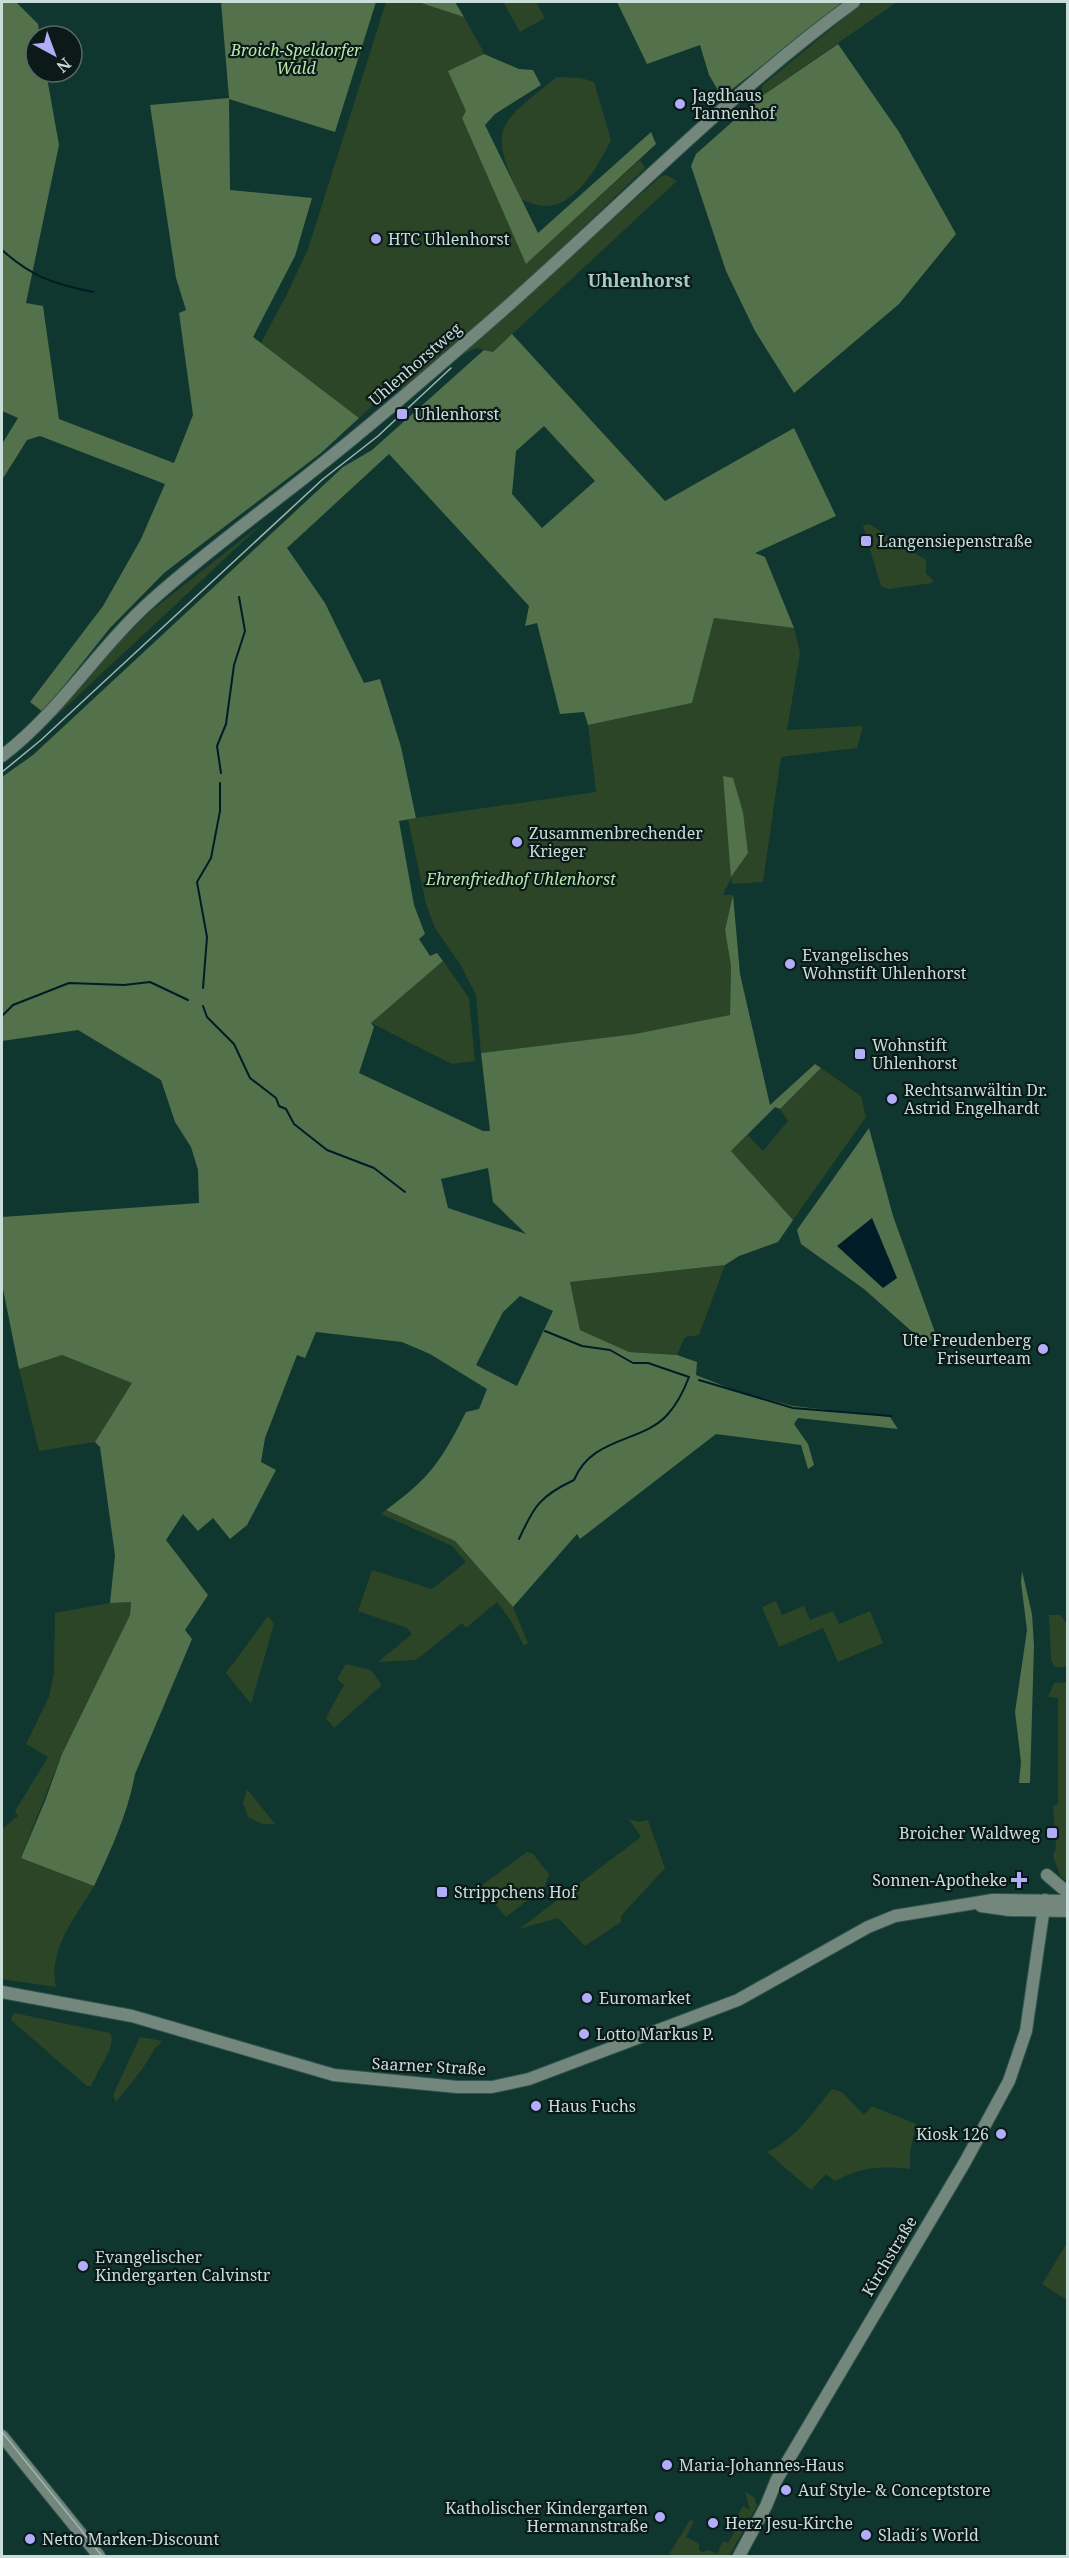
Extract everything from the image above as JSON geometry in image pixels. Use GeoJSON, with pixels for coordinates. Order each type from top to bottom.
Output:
{"type":"FeatureCollection","features":[{"type":"Feature","properties":{"kind":"main road","name":"Uhlenhorstweg"},"geometry":{"type":"LineString","coordinates":[[2,756],[40,723],[96,655],[153,599],[367,428],[494,318],[753,83],[816,29],[854,2]]}},
{"type":"Feature","properties":{"kind":"main road"},"geometry":{"type":"LineString","coordinates":[[1047,1875],[1068,1893]]}},
{"type":"Feature","properties":{"kind":"main road","name":"Saarner Straße"},"geometry":{"type":"LineString","coordinates":[[2,1992],[132,2016],[334,2074],[457,2087],[492,2087],[529,2079],[738,2000],[868,1927],[895,1916],[993,1900],[1068,1911]]}},
{"type":"Feature","properties":{"kind":"main road","name":"Saarner Straße"},"geometry":{"type":"LineString","coordinates":[[1040,1906],[1068,1901]]}},
{"type":"Feature","properties":{"kind":"main road","name":"Kirchstraße"},"geometry":{"type":"LineString","coordinates":[[739,2556],[766,2506],[777,2479],[1009,2081],[1026,2031],[1040,1906]]}},
{"type":"Feature","properties":{"kind":"main road"},"geometry":{"type":"LineString","coordinates":[[2,2436],[99,2556]]}},
{"type":"Feature","properties":{"kind":"green space","name":"Broich-Speldorfer Wald"},"geometry":{"type":"Polygon","coordinates":[[[2,2],[16,2],[38,24],[24,24],[24,84],[48,84],[59,145],[26,303],[43,306],[59,419],[174,463],[193,415],[179,313],[186,310],[176,278],[150,105],[229,98],[221,2],[376,2],[335,132],[229,99],[230,190],[312,198],[295,256],[253,337],[359,418],[321,453],[164,573],[110,628],[43,712],[30,702],[103,606],[141,539],[165,484],[40,436],[27,440],[2,480],[2,444],[18,418],[2,411],[2,2]]]}},
{"type":"Feature","properties":{"kind":"green space"},"geometry":{"type":"Polygon","coordinates":[[[386,2],[418,2],[464,17],[482,49],[484,54],[449,71],[467,111],[462,118],[526,263],[640,160],[645,168],[544,265],[405,388],[392,388],[359,418],[261,343],[308,249],[386,2]]]}},
{"type":"Feature","properties":{"kind":"green space"},"geometry":{"type":"Polygon","coordinates":[[[418,2],[455,2],[464,17],[418,2]]]}},
{"type":"Feature","properties":{"kind":"green space"},"geometry":{"type":"Polygon","coordinates":[[[503,2],[536,2],[545,18],[520,32],[503,2]]]}},
{"type":"Feature","properties":{"kind":"green space"},"geometry":{"type":"Polygon","coordinates":[[[617,2],[844,2],[722,97],[709,75],[700,45],[647,64],[617,2]]]}},
{"type":"Feature","properties":{"kind":"green space"},"geometry":{"type":"Polygon","coordinates":[[[864,2],[897,2],[759,98],[763,85],[864,2]]]}},
{"type":"Feature","properties":{"kind":"green space"},"geometry":{"type":"Polygon","coordinates":[[[838,44],[899,132],[956,234],[899,304],[794,393],[755,331],[726,271],[691,166],[696,154],[759,98],[838,44]]]}},
{"type":"Feature","properties":{"kind":"green space"},"geometry":{"type":"Polygon","coordinates":[[[484,54],[519,69],[533,70],[541,85],[495,114],[485,125],[538,233],[651,132],[656,144],[526,264],[462,118],[466,111],[448,71],[484,54]]]}},
{"type":"Feature","properties":{"kind":"green space"},"geometry":{"type":"Polygon","coordinates":[[[557,77],[581,78],[594,82],[611,140],[593,172],[576,192],[555,205],[541,206],[522,200],[504,157],[502,141],[504,129],[511,117],[557,77]]]}},
{"type":"Feature","properties":{"kind":"green space"},"geometry":{"type":"Polygon","coordinates":[[[666,175],[677,181],[493,352],[476,348],[458,357],[660,177],[666,175]]]}},
{"type":"Feature","properties":{"kind":"green space"},"geometry":{"type":"Polygon","coordinates":[[[512,334],[665,501],[794,428],[836,516],[755,553],[765,557],[794,628],[714,618],[692,703],[588,725],[584,712],[560,714],[537,623],[525,626],[529,606],[389,454],[287,548],[325,603],[364,683],[380,679],[401,747],[416,818],[399,821],[414,905],[425,934],[419,939],[430,956],[437,953],[443,961],[371,1023],[374,1027],[359,1073],[483,1131],[490,1131],[481,1053],[635,1034],[730,1015],[731,966],[725,930],[733,895],[740,974],[770,1105],[815,1064],[821,1068],[780,1109],[775,1107],[731,1151],[793,1220],[778,1242],[739,1256],[725,1265],[570,1282],[580,1330],[629,1352],[677,1355],[697,1362],[696,1375],[739,1392],[793,1406],[890,1417],[898,1429],[798,1418],[794,1424],[808,1444],[814,1465],[808,1469],[801,1445],[716,1434],[580,1539],[577,1534],[513,1607],[455,1541],[386,1510],[414,1488],[434,1467],[466,1412],[479,1409],[487,1389],[430,1354],[402,1342],[316,1332],[305,1358],[297,1355],[265,1438],[261,1462],[276,1470],[247,1525],[230,1539],[213,1518],[198,1531],[183,1514],[166,1540],[208,1595],[185,1630],[192,1639],[135,1774],[113,1845],[94,1886],[21,1858],[62,1754],[130,1615],[131,1602],[110,1603],[115,1555],[100,1447],[95,1442],[132,1383],[62,1355],[19,1369],[2,1284],[2,1217],[199,1203],[198,1170],[191,1147],[175,1122],[161,1080],[78,1030],[2,1041],[2,777],[33,755],[343,467],[372,450],[484,350],[493,352],[512,334]],[[544,426],[516,451],[512,494],[542,528],[595,481],[544,426]],[[488,1168],[441,1179],[448,1208],[526,1234],[493,1202],[488,1168]],[[520,1296],[503,1312],[476,1365],[517,1386],[553,1311],[520,1296]]]}},
{"type":"Feature","properties":{"kind":"green space"},"geometry":{"type":"Polygon","coordinates":[[[264,522],[53,719],[116,645],[151,611],[264,522]]]}},
{"type":"Feature","properties":{"kind":"green space"},"geometry":{"type":"Polygon","coordinates":[[[869,524],[926,560],[926,574],[933,580],[932,583],[889,589],[881,586],[863,526],[869,524]]]}},
{"type":"Feature","properties":{"kind":"green space","name":"Ehrenfriedhof Uhlenhorst"},"geometry":{"type":"Polygon","coordinates":[[[714,618],[794,628],[800,653],[787,730],[863,726],[857,748],[781,757],[763,882],[732,884],[731,878],[723,895],[733,895],[725,930],[731,966],[730,1015],[636,1034],[481,1053],[476,995],[460,964],[435,928],[426,904],[408,819],[596,792],[588,725],[692,703],[714,618]],[[723,777],[732,876],[748,853],[743,812],[733,779],[723,777]]]}},
{"type":"Feature","properties":{"kind":"green space"},"geometry":{"type":"Polygon","coordinates":[[[723,776],[733,778],[743,812],[748,853],[731,877],[723,776]]]}},
{"type":"Feature","properties":{"kind":"green space"},"geometry":{"type":"Polygon","coordinates":[[[443,961],[469,998],[475,1061],[452,1064],[371,1023],[443,961]]]}},
{"type":"Feature","properties":{"kind":"green space"},"geometry":{"type":"Polygon","coordinates":[[[821,1068],[861,1096],[866,1117],[793,1220],[731,1151],[748,1135],[763,1151],[788,1121],[780,1109],[821,1068]]]}},
{"type":"Feature","properties":{"kind":"green space"},"geometry":{"type":"Polygon","coordinates":[[[869,1128],[893,1216],[936,1335],[926,1344],[864,1289],[801,1244],[797,1230],[869,1128]]]}},
{"type":"Feature","properties":{"kind":"green space"},"geometry":{"type":"Polygon","coordinates":[[[725,1265],[699,1335],[685,1337],[677,1355],[629,1352],[580,1330],[570,1282],[725,1265]]]}},
{"type":"Feature","properties":{"kind":"green space"},"geometry":{"type":"Polygon","coordinates":[[[61,1355],[133,1383],[95,1442],[39,1451],[19,1369],[61,1355]]]}},
{"type":"Feature","properties":{"kind":"green space"},"geometry":{"type":"Polygon","coordinates":[[[386,1510],[455,1541],[513,1607],[528,1643],[524,1646],[511,1621],[497,1602],[466,1628],[462,1623],[416,1660],[378,1662],[412,1634],[407,1628],[358,1611],[372,1570],[432,1589],[466,1562],[452,1546],[381,1514],[386,1510]]]}},
{"type":"Feature","properties":{"kind":"green space"},"geometry":{"type":"Polygon","coordinates":[[[1022,1571],[1032,1614],[1034,1645],[1030,1783],[1019,1783],[1021,1762],[1015,1712],[1027,1630],[1021,1582],[1022,1571]]]}},
{"type":"Feature","properties":{"kind":"green space"},"geometry":{"type":"Polygon","coordinates":[[[776,1601],[782,1615],[804,1606],[810,1620],[833,1611],[839,1624],[870,1611],[883,1643],[838,1662],[823,1628],[779,1647],[762,1607],[776,1601]]]}},
{"type":"Feature","properties":{"kind":"green space"},"geometry":{"type":"Polygon","coordinates":[[[131,1602],[130,1615],[62,1754],[21,1857],[94,1886],[59,1947],[55,1973],[56,1987],[2,1979],[2,1829],[18,1816],[15,1811],[48,1757],[26,1744],[49,1697],[54,1673],[55,1613],[110,1603],[131,1602]]]}},
{"type":"Feature","properties":{"kind":"green space"},"geometry":{"type":"Polygon","coordinates":[[[1049,1615],[1061,1615],[1067,1625],[1067,1667],[1055,1667],[1051,1660],[1049,1615]]]}},
{"type":"Feature","properties":{"kind":"green space"},"geometry":{"type":"Polygon","coordinates":[[[268,1616],[274,1624],[251,1704],[226,1673],[268,1616]]]}},
{"type":"Feature","properties":{"kind":"green space"},"geometry":{"type":"Polygon","coordinates":[[[346,1664],[371,1670],[382,1685],[334,1728],[326,1718],[344,1685],[337,1679],[346,1664]]]}},
{"type":"Feature","properties":{"kind":"green space"},"geometry":{"type":"Polygon","coordinates":[[[1068,1682],[1067,1882],[1060,1875],[1053,1856],[1056,1848],[1053,1806],[1058,1804],[1058,1698],[1048,1697],[1054,1683],[1068,1682]]]}},
{"type":"Feature","properties":{"kind":"green space"},"geometry":{"type":"Polygon","coordinates":[[[247,1789],[275,1824],[262,1824],[248,1817],[243,1803],[247,1789]]]}},
{"type":"Feature","properties":{"kind":"green space"},"geometry":{"type":"Polygon","coordinates":[[[629,1819],[639,1822],[647,1820],[665,1868],[621,1916],[621,1922],[585,1946],[558,1918],[519,1929],[641,1837],[629,1819]]]}},
{"type":"Feature","properties":{"kind":"green space"},"geometry":{"type":"Polygon","coordinates":[[[527,1852],[533,1854],[549,1874],[545,1886],[506,1917],[481,1886],[527,1852]]]}},
{"type":"Feature","properties":{"kind":"green space"},"geometry":{"type":"Polygon","coordinates":[[[14,2013],[110,2033],[112,2038],[110,2049],[91,2086],[87,2086],[12,2021],[14,2013]]]}},
{"type":"Feature","properties":{"kind":"green space"},"geometry":{"type":"Polygon","coordinates":[[[140,2037],[163,2041],[155,2048],[143,2068],[116,2102],[113,2095],[140,2037]]]}},
{"type":"Feature","properties":{"kind":"green space"},"geometry":{"type":"Polygon","coordinates":[[[832,2089],[842,2092],[864,2115],[872,2106],[916,2124],[910,2152],[910,2169],[871,2169],[835,2181],[826,2174],[811,2190],[767,2152],[795,2133],[832,2089]]]}},
{"type":"Feature","properties":{"kind":"green space"},"geometry":{"type":"Polygon","coordinates":[[[1067,2243],[1068,2300],[1042,2284],[1067,2243]]]}},
{"type":"Feature","properties":{"kind":"green space"},"geometry":{"type":"Polygon","coordinates":[[[745,2492],[754,2497],[757,2506],[729,2556],[668,2556],[690,2520],[694,2521],[686,2537],[699,2544],[699,2550],[703,2552],[709,2550],[717,2554],[723,2541],[728,2543],[734,2533],[730,2528],[743,2506],[750,2510],[745,2492]]]}},
{"type":"Feature","properties":{"kind":"water"},"geometry":{"type":"Polygon","coordinates":[[[872,1218],[897,1278],[883,1288],[837,1246],[872,1218]]]}},
{"type":"Feature","properties":{"kind":"waterway"},"geometry":{"type":"LineString","coordinates":[[2,250],[23,267],[44,278],[93,292]]}},
{"type":"Feature","properties":{"kind":"waterway"},"geometry":{"type":"LineString","coordinates":[[221,773],[217,746],[226,724],[234,665],[245,631],[239,597]]}},
{"type":"Feature","properties":{"kind":"waterway"},"geometry":{"type":"LineString","coordinates":[[203,988],[207,937],[197,882],[211,858],[220,811],[220,783]]}},
{"type":"Feature","properties":{"kind":"waterway"},"geometry":{"type":"LineString","coordinates":[[2,1016],[13,1005],[69,983],[124,985],[150,982],[188,1000]]}},
{"type":"Feature","properties":{"kind":"waterway"},"geometry":{"type":"LineString","coordinates":[[203,1006],[207,1017],[234,1044],[250,1078],[276,1098],[279,1106],[286,1109],[294,1124],[327,1150],[374,1168],[405,1192]]}},
{"type":"Feature","properties":{"kind":"waterway"},"geometry":{"type":"LineString","coordinates":[[519,1539],[539,1503],[553,1491],[574,1480],[582,1466],[593,1455],[605,1447],[658,1423],[668,1414],[689,1377],[648,1363],[633,1363],[610,1350],[582,1346],[545,1331]]}},
{"type":"Feature","properties":{"kind":"waterway"},"geometry":{"type":"LineString","coordinates":[[699,1380],[793,1408],[891,1416]]}},
{"type":"Feature","properties":{"kind":"tram line"},"geometry":{"type":"LineString","coordinates":[[2,772],[41,740],[323,479],[378,436],[451,368]]}},
{"type":"Feature","properties":{"kind":"tram line"},"geometry":{"type":"LineString","coordinates":[[2,2432],[102,2556]]}},
{"type":"Feature","properties":{"kind":"place","name":"Jagdhaus Tannenhof"},"geometry":{"type":"Point","coordinates":[680,104]}},
{"type":"Feature","properties":{"kind":"place","name":"HTC Uhlenhorst"},"geometry":{"type":"Point","coordinates":[376,239]}},
{"type":"Feature","properties":{"kind":"place","name":"Uhlenhorst"},"geometry":{"type":"Point","coordinates":[402,414]}},
{"type":"Feature","properties":{"kind":"place","name":"Langensiepenstraße"},"geometry":{"type":"Point","coordinates":[866,541]}},
{"type":"Feature","properties":{"kind":"place","name":"Zusammenbrechender Krieger"},"geometry":{"type":"Point","coordinates":[517,842]}},
{"type":"Feature","properties":{"kind":"place","name":"Evangelisches Wohnstift Uhlenhorst"},"geometry":{"type":"Point","coordinates":[790,964]}},
{"type":"Feature","properties":{"kind":"place","name":"Wohnstift Uhlenhorst"},"geometry":{"type":"Point","coordinates":[860,1054]}},
{"type":"Feature","properties":{"kind":"place","name":"Rechtsanwältin Dr. Astrid Engelhardt"},"geometry":{"type":"Point","coordinates":[892,1099]}},
{"type":"Feature","properties":{"kind":"place","name":"Ute Freudenberg Friseurteam"},"geometry":{"type":"Point","coordinates":[1043,1349]}},
{"type":"Feature","properties":{"kind":"place","name":"Broicher Waldweg"},"geometry":{"type":"Point","coordinates":[1052,1833]}},
{"type":"Feature","properties":{"kind":"place","name":"Sonnen-Apotheke"},"geometry":{"type":"Point","coordinates":[1019,1880]}},
{"type":"Feature","properties":{"kind":"place","name":"Strippchens Hof"},"geometry":{"type":"Point","coordinates":[442,1892]}},
{"type":"Feature","properties":{"kind":"place","name":"Euromarket"},"geometry":{"type":"Point","coordinates":[587,1998]}},
{"type":"Feature","properties":{"kind":"place","name":"Lotto Markus P."},"geometry":{"type":"Point","coordinates":[584,2034]}},
{"type":"Feature","properties":{"kind":"place","name":"Haus Fuchs"},"geometry":{"type":"Point","coordinates":[536,2106]}},
{"type":"Feature","properties":{"kind":"place","name":"Kiosk 126"},"geometry":{"type":"Point","coordinates":[1001,2134]}},
{"type":"Feature","properties":{"kind":"place","name":"Evangelischer Kindergarten Calvinstr"},"geometry":{"type":"Point","coordinates":[83,2266]}},
{"type":"Feature","properties":{"kind":"place","name":"Maria-Johannes-Haus"},"geometry":{"type":"Point","coordinates":[667,2465]}},
{"type":"Feature","properties":{"kind":"place","name":"Auf Style- & Conceptstore"},"geometry":{"type":"Point","coordinates":[786,2490]}},
{"type":"Feature","properties":{"kind":"place","name":"Katholischer Kindergarten Hermannstraße"},"geometry":{"type":"Point","coordinates":[660,2517]}},
{"type":"Feature","properties":{"kind":"place","name":"Herz Jesu-Kirche"},"geometry":{"type":"Point","coordinates":[713,2523]}},
{"type":"Feature","properties":{"kind":"place","name":"Sladi´s World"},"geometry":{"type":"Point","coordinates":[866,2535]}},
{"type":"Feature","properties":{"kind":"place","name":"Netto Marken-Discount"},"geometry":{"type":"Point","coordinates":[30,2539]}},
{"type":"Feature","properties":{"kind":"district","name":"Uhlenhorst"},"geometry":{"type":"Point","coordinates":[639,281]}}]}
